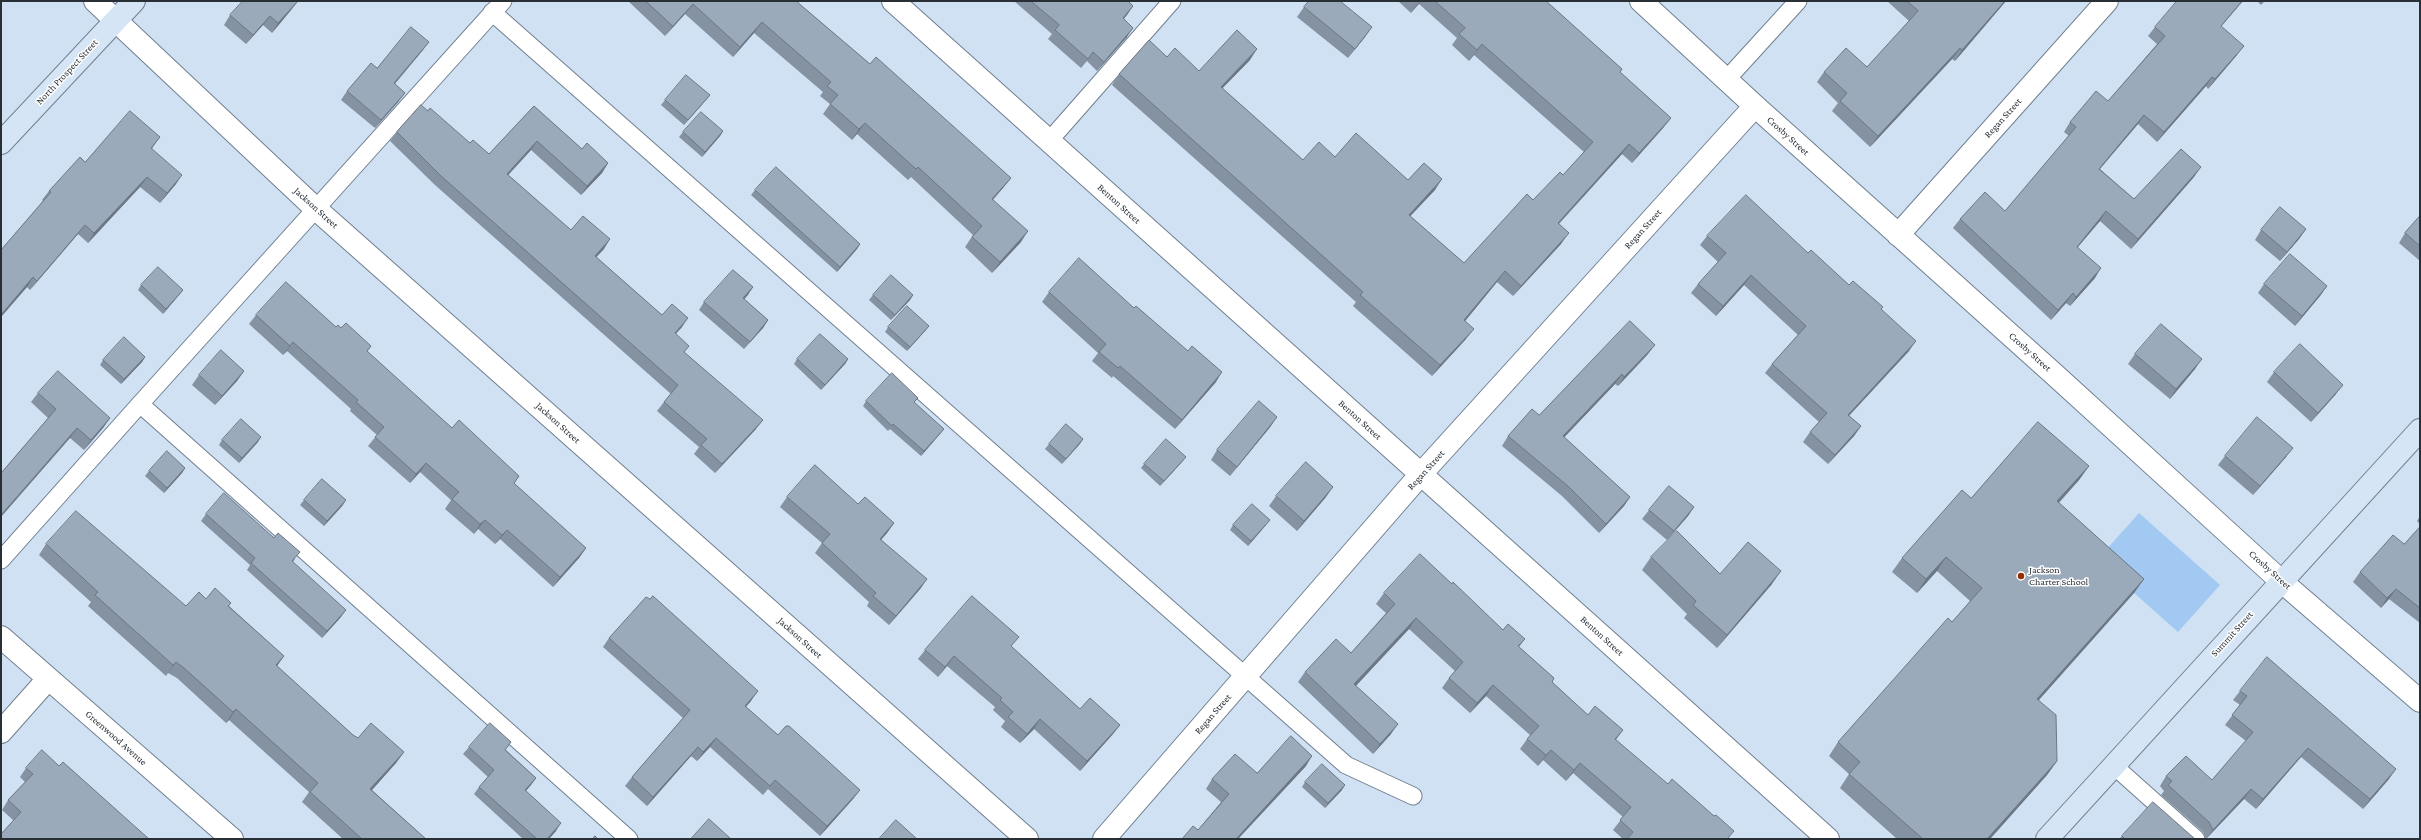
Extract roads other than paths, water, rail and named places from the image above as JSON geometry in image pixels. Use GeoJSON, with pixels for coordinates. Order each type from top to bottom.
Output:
{"type":"FeatureCollection","features":[{"type":"Feature","properties":{"kind":"street","name":"Jackson Street"},"geometry":{"type":"LineString","coordinates":[[95,1],[316,209],[1027,839]]}},
{"type":"Feature","properties":{"kind":"street","name":"North Prospect Street"},"geometry":{"type":"LineString","coordinates":[[1,143],[117,21],[134,1]]}},
{"type":"Feature","properties":{"kind":"street","name":"Benton Street"},"geometry":{"type":"LineString","coordinates":[[892,1],[1828,839]]}},
{"type":"Feature","properties":{"kind":"street","name":"Crosby Street"},"geometry":{"type":"LineString","coordinates":[[1641,1],[1898,235],[2055,374],[2281,581],[2420,702]]}},
{"type":"Feature","properties":{"kind":"street","name":"Regan Street"},"geometry":{"type":"LineString","coordinates":[[1898,235],[2107,1]]}},
{"type":"Feature","properties":{"kind":"street","name":"Regan Street"},"geometry":{"type":"LineString","coordinates":[[1104,839],[1421,474],[1755,106]]}},
{"type":"Feature","properties":{"kind":"street","name":"Summit Street"},"geometry":{"type":"LineString","coordinates":[[2047,839],[2420,430]]}},
{"type":"Feature","properties":{"kind":"street","name":"Greenwood Avenue"},"geometry":{"type":"LineString","coordinates":[[1,636],[48,679],[232,839]]}},
{"type":"Feature","properties":{"kind":"street"},"geometry":{"type":"LineString","coordinates":[[1,732],[48,679]]}},
{"type":"Feature","properties":{"kind":"lane"},"geometry":{"type":"LineString","coordinates":[[1049,141],[1172,1]]}},
{"type":"Feature","properties":{"kind":"lane"},"geometry":{"type":"LineString","coordinates":[[1727,79],[1798,1]]}},
{"type":"Feature","properties":{"kind":"lane"},"geometry":{"type":"LineString","coordinates":[[1,560],[498,7],[1245,678],[1346,766],[1413,796]]}},
{"type":"Feature","properties":{"kind":"lane"},"geometry":{"type":"LineString","coordinates":[[140,404],[629,839]]}},
{"type":"Feature","properties":{"kind":"lane"},"geometry":{"type":"LineString","coordinates":[[2113,765],[2196,839]]}},
{"type":"Feature","properties":{"kind":"place","name":"Jackson Charter School"},"geometry":{"type":"Point","coordinates":[2021,576]}}]}
